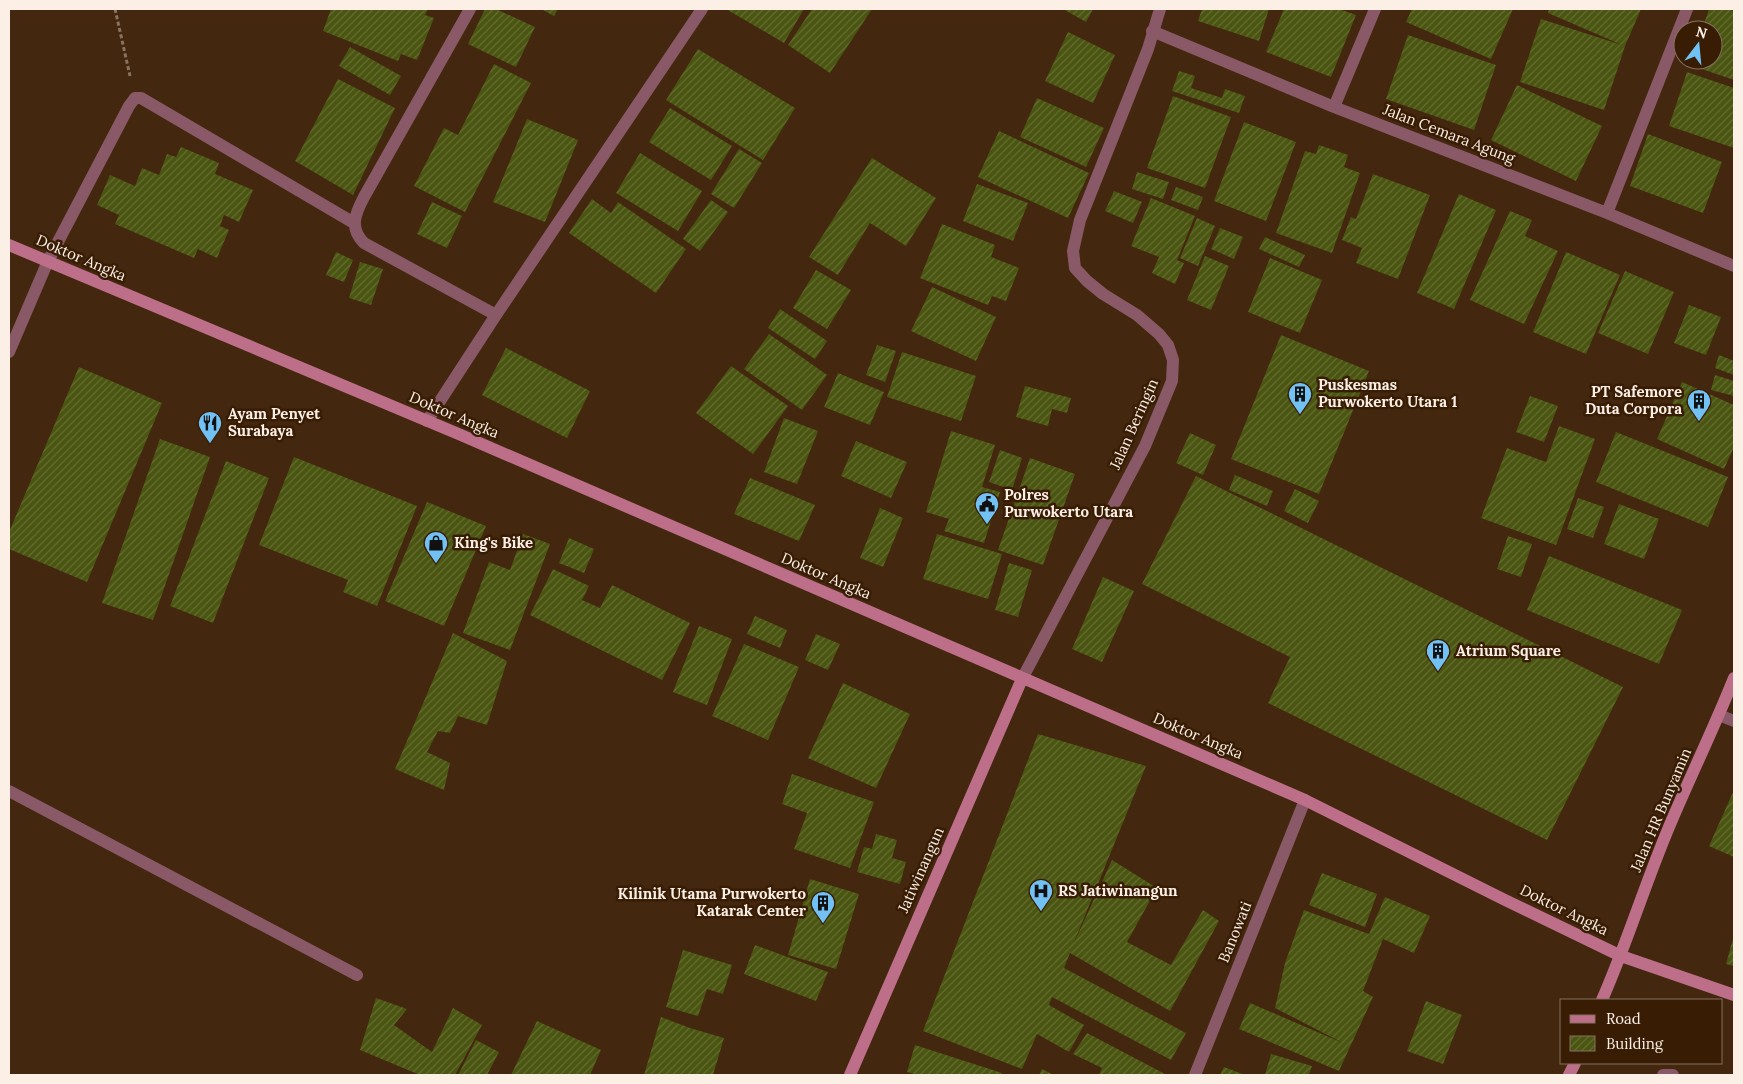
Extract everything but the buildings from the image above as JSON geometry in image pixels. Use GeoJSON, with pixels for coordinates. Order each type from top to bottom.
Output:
{"type":"FeatureCollection","features":[{"type":"Feature","properties":{"kind":"street"},"geometry":{"type":"LineString","coordinates":[[470,9],[357,209],[354,223],[357,236],[364,243],[496,315]]}},
{"type":"Feature","properties":{"kind":"street"},"geometry":{"type":"LineString","coordinates":[[427,421],[702,9]]}},
{"type":"Feature","properties":{"kind":"street","name":"Jalan Beringin"},"geometry":{"type":"LineString","coordinates":[[1022,678],[1145,446],[1172,381],[1173,360],[1168,345],[1138,315],[1087,282],[1075,268],[1072,251],[1080,220],[1148,49],[1160,9]]}},
{"type":"Feature","properties":{"kind":"street"},"geometry":{"type":"LineString","coordinates":[[1334,107],[1375,9]]}},
{"type":"Feature","properties":{"kind":"street"},"geometry":{"type":"LineString","coordinates":[[1607,213],[1687,9]]}},
{"type":"Feature","properties":{"kind":"street","name":"Jalan Cemara Agung"},"geometry":{"type":"LineString","coordinates":[[1152,32],[1334,107],[1607,213],[1734,266]]}},
{"type":"Feature","properties":{"kind":"street"},"geometry":{"type":"LineString","coordinates":[[9,352],[48,262],[129,106],[136,98],[141,98],[354,223]]}},
{"type":"Feature","properties":{"kind":"street","name":"Doktor Angka"},"geometry":{"type":"LineString","coordinates":[[9,245],[427,421],[1305,800],[1621,956],[1734,995]]}},
{"type":"Feature","properties":{"kind":"street","name":"Jatiwinangun"},"geometry":{"type":"LineString","coordinates":[[850,1075],[1022,678]]}},
{"type":"Feature","properties":{"kind":"street","name":"Jalan HR Bunyamin"},"geometry":{"type":"LineString","coordinates":[[1602,999],[1621,956],[1669,827],[1720,715],[1734,678]]}},
{"type":"Feature","properties":{"kind":"street"},"geometry":{"type":"LineString","coordinates":[[1720,715],[1734,721]]}},
{"type":"Feature","properties":{"kind":"street"},"geometry":{"type":"LineString","coordinates":[[9,791],[357,974]]}},
{"type":"Feature","properties":{"kind":"street","name":"Banowati"},"geometry":{"type":"LineString","coordinates":[[1195,1075],[1305,800]]}},
{"type":"Feature","properties":{"kind":"street"},"geometry":{"type":"LineString","coordinates":[[1663,1075],[1673,1075]]}},
{"type":"Feature","properties":{"kind":"path"},"geometry":{"type":"LineString","coordinates":[[116,9],[136,98]]}},
{"type":"Feature","properties":{"kind":"place","name":"Puskesmas Purwokerto Utara 1"},"geometry":{"type":"Point","coordinates":[1300,415]}},
{"type":"Feature","properties":{"kind":"place","name":"PT Safemore Duta Corpora"},"geometry":{"type":"Point","coordinates":[1699,422]}},
{"type":"Feature","properties":{"kind":"place","name":"Ayam Penyet Surabaya"},"geometry":{"type":"Point","coordinates":[210,444]}},
{"type":"Feature","properties":{"kind":"place","name":"Polres Purwokerto Utara"},"geometry":{"type":"Point","coordinates":[987,525]}},
{"type":"Feature","properties":{"kind":"place","name":"King's Bike"},"geometry":{"type":"Point","coordinates":[436,564]}},
{"type":"Feature","properties":{"kind":"place","name":"Atrium Square"},"geometry":{"type":"Point","coordinates":[1438,672]}},
{"type":"Feature","properties":{"kind":"place","name":"RS Jatiwinangun"},"geometry":{"type":"Point","coordinates":[1041,912]}},
{"type":"Feature","properties":{"kind":"place","name":"Kilinik Utama Purwokerto Katarak Center"},"geometry":{"type":"Point","coordinates":[823,924]}}]}
